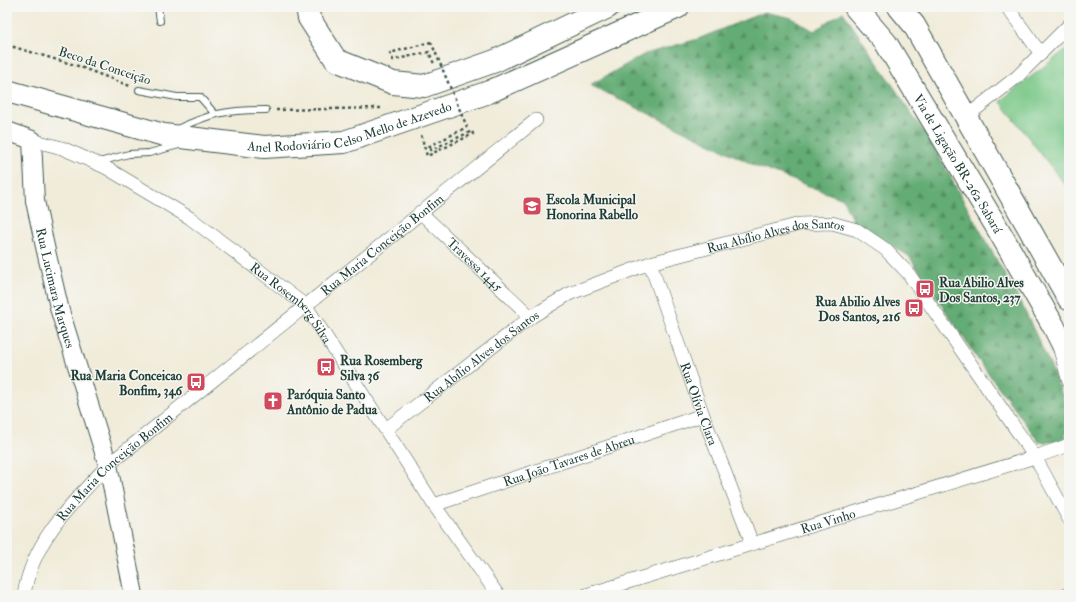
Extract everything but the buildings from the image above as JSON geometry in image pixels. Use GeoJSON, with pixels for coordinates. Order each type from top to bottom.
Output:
{"type":"FeatureCollection","features":[{"type":"Feature","properties":{"kind":"highway"},"geometry":{"type":"LineString","coordinates":[[307,7],[309,18],[336,60],[393,83],[424,86],[495,61],[608,7]]}},
{"type":"Feature","properties":{"kind":"highway","name":"Anel Rodoviário Celso Mello de Azevedo"},"geometry":{"type":"LineString","coordinates":[[7,91],[164,135],[264,147],[344,142],[489,92],[678,7]]}},
{"type":"Feature","properties":{"kind":"highway","name":"Via de Ligação BR-262 Sabará"},"geometry":{"type":"LineString","coordinates":[[855,7],[886,44],[995,224],[1053,325],[1069,357]]}},
{"type":"Feature","properties":{"kind":"highway"},"geometry":{"type":"LineString","coordinates":[[899,7],[914,26],[1045,253],[1069,299]]}},
{"type":"Feature","properties":{"kind":"highway"},"geometry":{"type":"LineString","coordinates":[[1045,253],[1069,270]]}},
{"type":"Feature","properties":{"kind":"street"},"geometry":{"type":"LineString","coordinates":[[1007,7],[1041,54]]}},
{"type":"Feature","properties":{"kind":"street"},"geometry":{"type":"LineString","coordinates":[[966,117],[997,93],[1041,54],[1069,25]]}},
{"type":"Feature","properties":{"kind":"street","name":"Rua Maria Conceição Bonfim"},"geometry":{"type":"LineString","coordinates":[[24,595],[27,577],[42,543],[63,512],[108,465],[536,120]]}},
{"type":"Feature","properties":{"kind":"street","name":"Rua Rosemberg Silva"},"geometry":{"type":"LineString","coordinates":[[7,131],[32,140],[62,148],[95,163],[190,218],[306,306],[434,505],[498,595]]}},
{"type":"Feature","properties":{"kind":"street","name":"Rua Lucimara Marques"},"geometry":{"type":"LineString","coordinates":[[32,140],[35,200],[58,304],[108,465],[134,595]]}},
{"type":"Feature","properties":{"kind":"street","name":"Travessa 1445"},"geometry":{"type":"LineString","coordinates":[[420,212],[531,317]]}},
{"type":"Feature","properties":{"kind":"street","name":"Rua Abílio Alves dos Santos"},"geometry":{"type":"LineString","coordinates":[[386,429],[531,317],[569,294],[650,263],[800,224],[832,223],[857,230],[885,249],[908,273],[1036,457],[1069,519]]}},
{"type":"Feature","properties":{"kind":"street","name":"Rua Olívia Clara"},"geometry":{"type":"LineString","coordinates":[[650,263],[703,415],[752,543]]}},
{"type":"Feature","properties":{"kind":"street","name":"Via de Ligação BR-262 Sabará"},"geometry":{"type":"LineString","coordinates":[[1053,325],[1069,382]]}},
{"type":"Feature","properties":{"kind":"street","name":"Rua João Tavares de Abreu"},"geometry":{"type":"LineString","coordinates":[[434,505],[703,415]]}},
{"type":"Feature","properties":{"kind":"street","name":"Rua Vinho"},"geometry":{"type":"LineString","coordinates":[[586,595],[1036,457],[1069,445]]}},
{"type":"Feature","properties":{"kind":"street"},"geometry":{"type":"LineString","coordinates":[[1065,595],[1069,594]]}},
{"type":"Feature","properties":{"kind":"lane"},"geometry":{"type":"LineString","coordinates":[[158,7],[160,21]]}},
{"type":"Feature","properties":{"kind":"lane","name":"Beco da Conceição"},"geometry":{"type":"LineString","coordinates":[[139,90],[177,97],[200,97],[214,113]]}},
{"type":"Feature","properties":{"kind":"lane"},"geometry":{"type":"LineString","coordinates":[[164,135],[214,113],[230,110],[266,110]]}},
{"type":"Feature","properties":{"kind":"lane"},"geometry":{"type":"LineString","coordinates":[[95,163],[129,154],[149,153],[200,139]]}},
{"type":"Feature","properties":{"kind":"path"},"geometry":{"type":"LineString","coordinates":[[416,117],[428,156],[473,134],[472,131],[431,150],[428,147],[468,127],[431,42],[390,53],[393,60],[429,52],[441,80]]}},
{"type":"Feature","properties":{"kind":"path","name":"Beco da Conceição"},"geometry":{"type":"LineString","coordinates":[[7,46],[78,66],[139,90]]}},
{"type":"Feature","properties":{"kind":"path"},"geometry":{"type":"LineString","coordinates":[[266,110],[387,108]]}},
{"type":"Feature","properties":{"kind":"green space"},"geometry":{"type":"Polygon","coordinates":[[[764,12],[792,18],[814,31],[843,12],[929,139],[1023,307],[1051,367],[1069,413],[1069,427],[1062,442],[1039,442],[977,358],[909,256],[853,222],[843,199],[756,166],[590,85],[645,54],[698,39],[764,12]]]}},
{"type":"Feature","properties":{"kind":"green space"},"geometry":{"type":"Polygon","coordinates":[[[1069,47],[1069,190],[1000,101],[1069,47]]]}},
{"type":"Feature","properties":{"kind":"place","name":"Escola Municipal Honorina Rabello"},"geometry":{"type":"Point","coordinates":[532,206]}},
{"type":"Feature","properties":{"kind":"place","name":"Rua Abilio Alves Dos Santos, 237"},"geometry":{"type":"Point","coordinates":[925,289]}},
{"type":"Feature","properties":{"kind":"place","name":"Rua Abilio Alves Dos Santos, 216"},"geometry":{"type":"Point","coordinates":[914,308]}},
{"type":"Feature","properties":{"kind":"place","name":"Rua Rosemberg Silva 36"},"geometry":{"type":"Point","coordinates":[326,367]}},
{"type":"Feature","properties":{"kind":"place","name":"Rua Maria Conceicao Bonfim, 346"},"geometry":{"type":"Point","coordinates":[196,382]}},
{"type":"Feature","properties":{"kind":"place","name":"Paróquia Santo Antônio de Padua"},"geometry":{"type":"Point","coordinates":[273,401]}}]}
